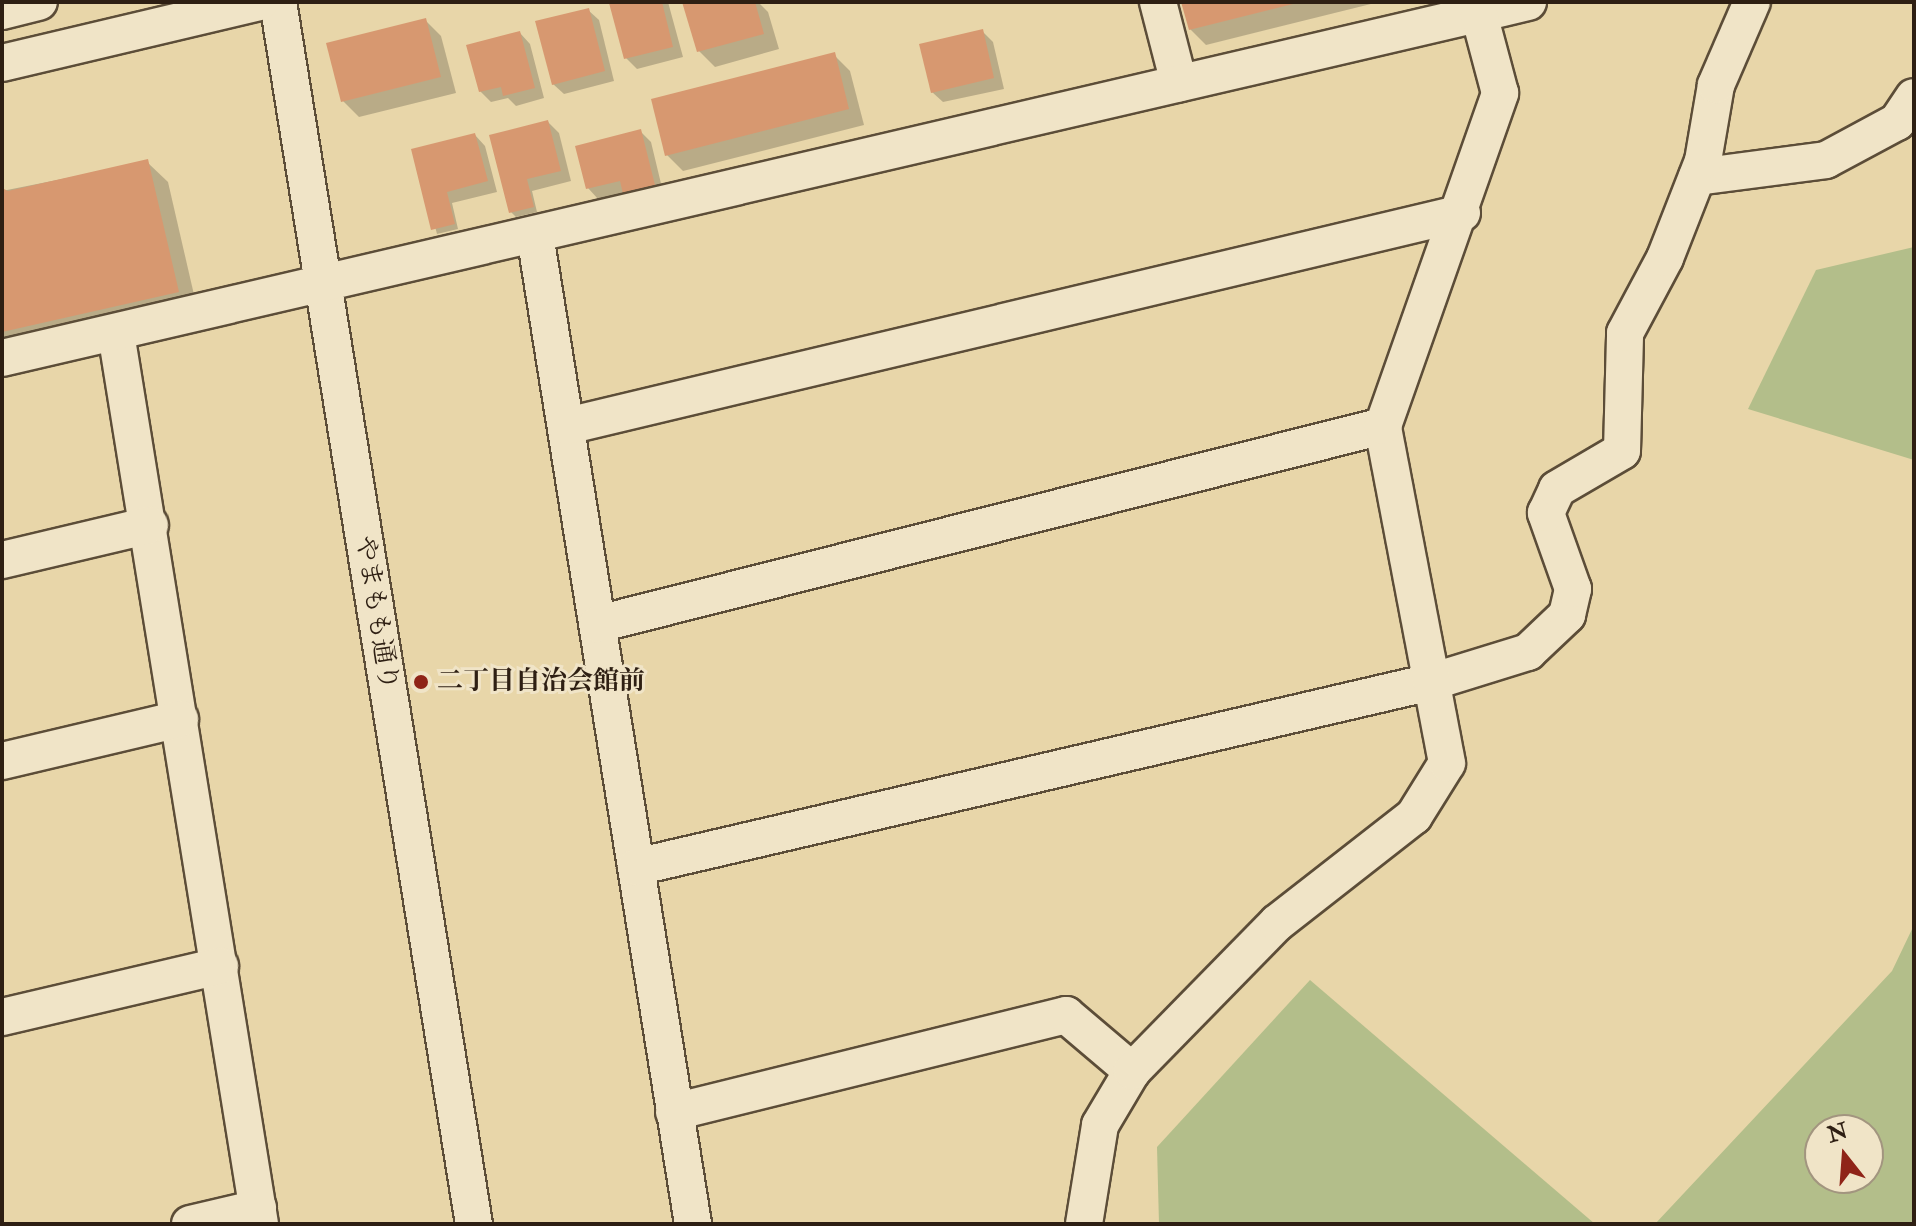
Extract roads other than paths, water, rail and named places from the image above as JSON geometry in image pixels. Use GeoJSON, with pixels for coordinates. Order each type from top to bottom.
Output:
{"type":"FeatureCollection","features":[{"type":"Feature","properties":{"kind":"street"},"geometry":{"type":"LineString","coordinates":[[2,11],[39,2]]}},
{"type":"Feature","properties":{"kind":"street"},"geometry":{"type":"LineString","coordinates":[[2,63],[260,2]]}},
{"type":"Feature","properties":{"kind":"street","name":"やまもも通り"},"geometry":{"type":"LineString","coordinates":[[278,2],[474,1224]]}},
{"type":"Feature","properties":{"kind":"street"},"geometry":{"type":"LineString","coordinates":[[1158,2],[1179,83]]}},
{"type":"Feature","properties":{"kind":"street"},"geometry":{"type":"LineString","coordinates":[[2,358],[1528,2]]}},
{"type":"Feature","properties":{"kind":"street"},"geometry":{"type":"LineString","coordinates":[[636,867],[1431,682],[1528,652],[1567,615],[1573,589],[1546,513],[1557,489],[1622,451],[1625,333],[1665,258],[1697,177],[1716,85],[1752,2]]}},
{"type":"Feature","properties":{"kind":"street"},"geometry":{"type":"LineString","coordinates":[[1084,1224],[1100,1125],[1132,1071],[1277,923],[1414,816],[1447,763],[1383,426],[1462,213],[1500,93],[1479,14]]}},
{"type":"Feature","properties":{"kind":"street"},"geometry":{"type":"LineString","coordinates":[[1697,177],[1826,160],[1897,122],[1914,97]]}},
{"type":"Feature","properties":{"kind":"street"},"geometry":{"type":"LineString","coordinates":[[567,426],[1462,213]]}},
{"type":"Feature","properties":{"kind":"street"},"geometry":{"type":"LineString","coordinates":[[535,235],[693,1224]]}},
{"type":"Feature","properties":{"kind":"street"},"geometry":{"type":"LineString","coordinates":[[116,333],[150,525],[259,1216],[190,1224]]}},
{"type":"Feature","properties":{"kind":"street"},"geometry":{"type":"LineString","coordinates":[[598,624],[1383,426]]}},
{"type":"Feature","properties":{"kind":"street"},"geometry":{"type":"LineString","coordinates":[[2,560],[150,525]]}},
{"type":"Feature","properties":{"kind":"street"},"geometry":{"type":"LineString","coordinates":[[2,761],[180,719]]}},
{"type":"Feature","properties":{"kind":"street"},"geometry":{"type":"LineString","coordinates":[[2,1017],[220,966]]}},
{"type":"Feature","properties":{"kind":"street"},"geometry":{"type":"LineString","coordinates":[[674,1112],[1066,1015],[1132,1071]]}},
{"type":"Feature","properties":{"kind":"place","name":"二丁目自治会館前"},"geometry":{"type":"Point","coordinates":[421,682]}}]}
